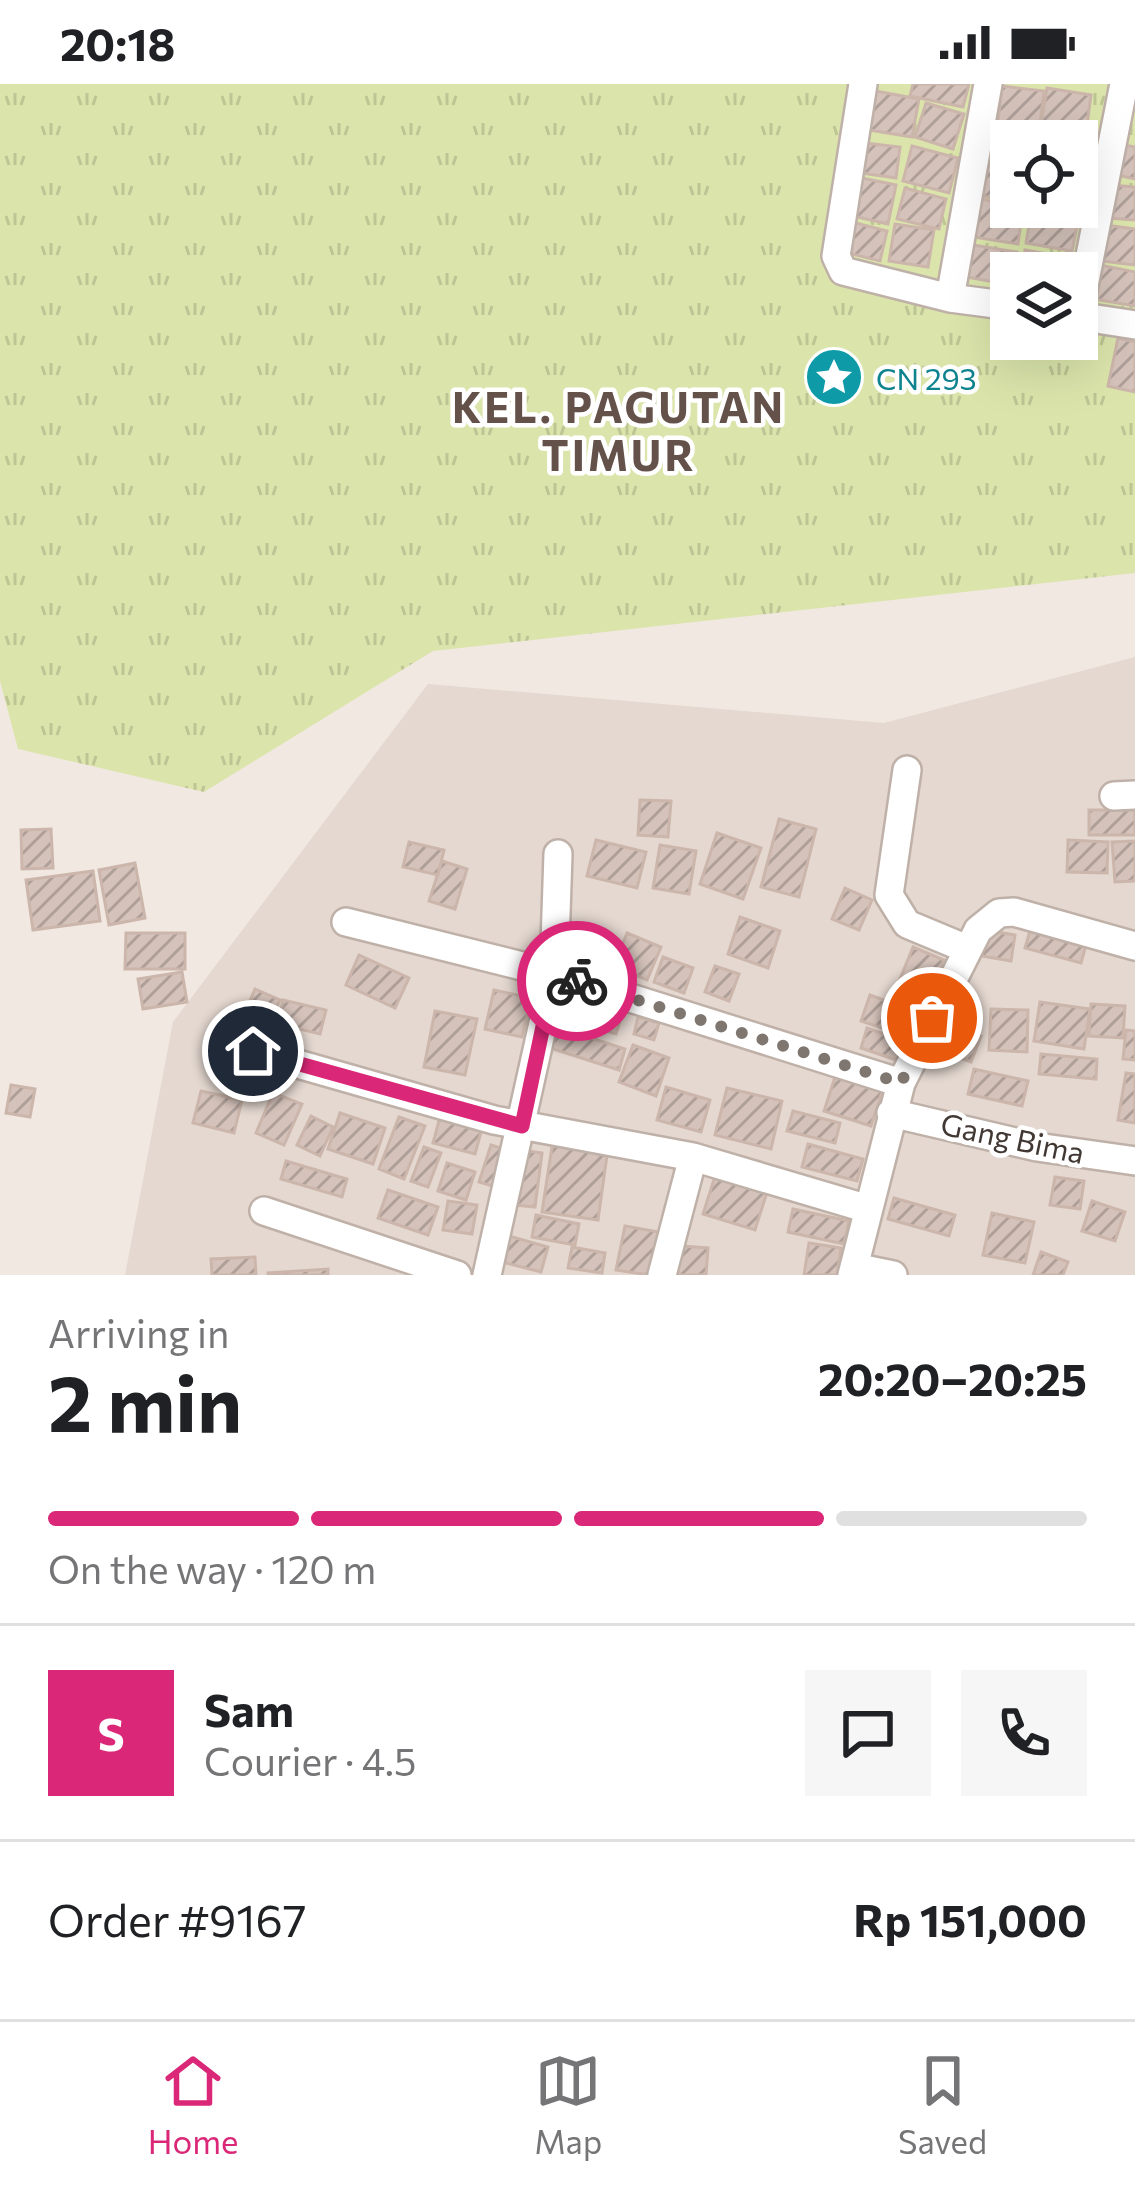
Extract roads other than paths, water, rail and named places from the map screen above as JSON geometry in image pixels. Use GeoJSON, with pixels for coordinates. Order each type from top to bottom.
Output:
{"type":"FeatureCollection","features":[{"type":"Feature","properties":{"kind":"street"},"geometry":{"type":"LineString","coordinates":[[863,84],[838,263],[856,277],[990,303]]}},
{"type":"Feature","properties":{"kind":"street"},"geometry":{"type":"LineString","coordinates":[[950,298],[988,84]]}},
{"type":"Feature","properties":{"kind":"street"},"geometry":{"type":"LineString","coordinates":[[1090,252],[1124,84]]}},
{"type":"Feature","properties":{"kind":"street"},"geometry":{"type":"LineString","coordinates":[[1098,319],[1135,325]]}},
{"type":"Feature","properties":{"kind":"street"},"geometry":{"type":"LineString","coordinates":[[907,770],[889,895],[907,923],[968,949]]}},
{"type":"Feature","properties":{"kind":"street"},"geometry":{"type":"LineString","coordinates":[[488,1275],[554,974],[558,854]]}},
{"type":"Feature","properties":{"kind":"street"},"geometry":{"type":"LineString","coordinates":[[893,1275],[853,1271],[865,1208],[901,1083],[978,930],[999,913],[1036,916],[1135,946]]}},
{"type":"Feature","properties":{"kind":"street"},"geometry":{"type":"LineString","coordinates":[[346,922],[554,974],[901,1083]]}},
{"type":"Feature","properties":{"kind":"street"},"geometry":{"type":"LineString","coordinates":[[253,1051],[522,1126],[693,1157],[865,1208]]}},
{"type":"Feature","properties":{"kind":"street","name":"Gang Bima"},"geometry":{"type":"LineString","coordinates":[[891,1114],[1037,1147],[1135,1161]]}},
{"type":"Feature","properties":{"kind":"street"},"geometry":{"type":"LineString","coordinates":[[662,1275],[693,1157]]}},
{"type":"Feature","properties":{"kind":"street"},"geometry":{"type":"LineString","coordinates":[[264,1211],[458,1275]]}},
{"type":"Feature","properties":{"kind":"place","name":"CN 293"},"geometry":{"type":"Point","coordinates":[834,377]}},
{"type":"Feature","properties":{"kind":"district","name":"KEL. PAGUTAN TIMUR"},"geometry":{"type":"Point","coordinates":[619,430]}}]}
